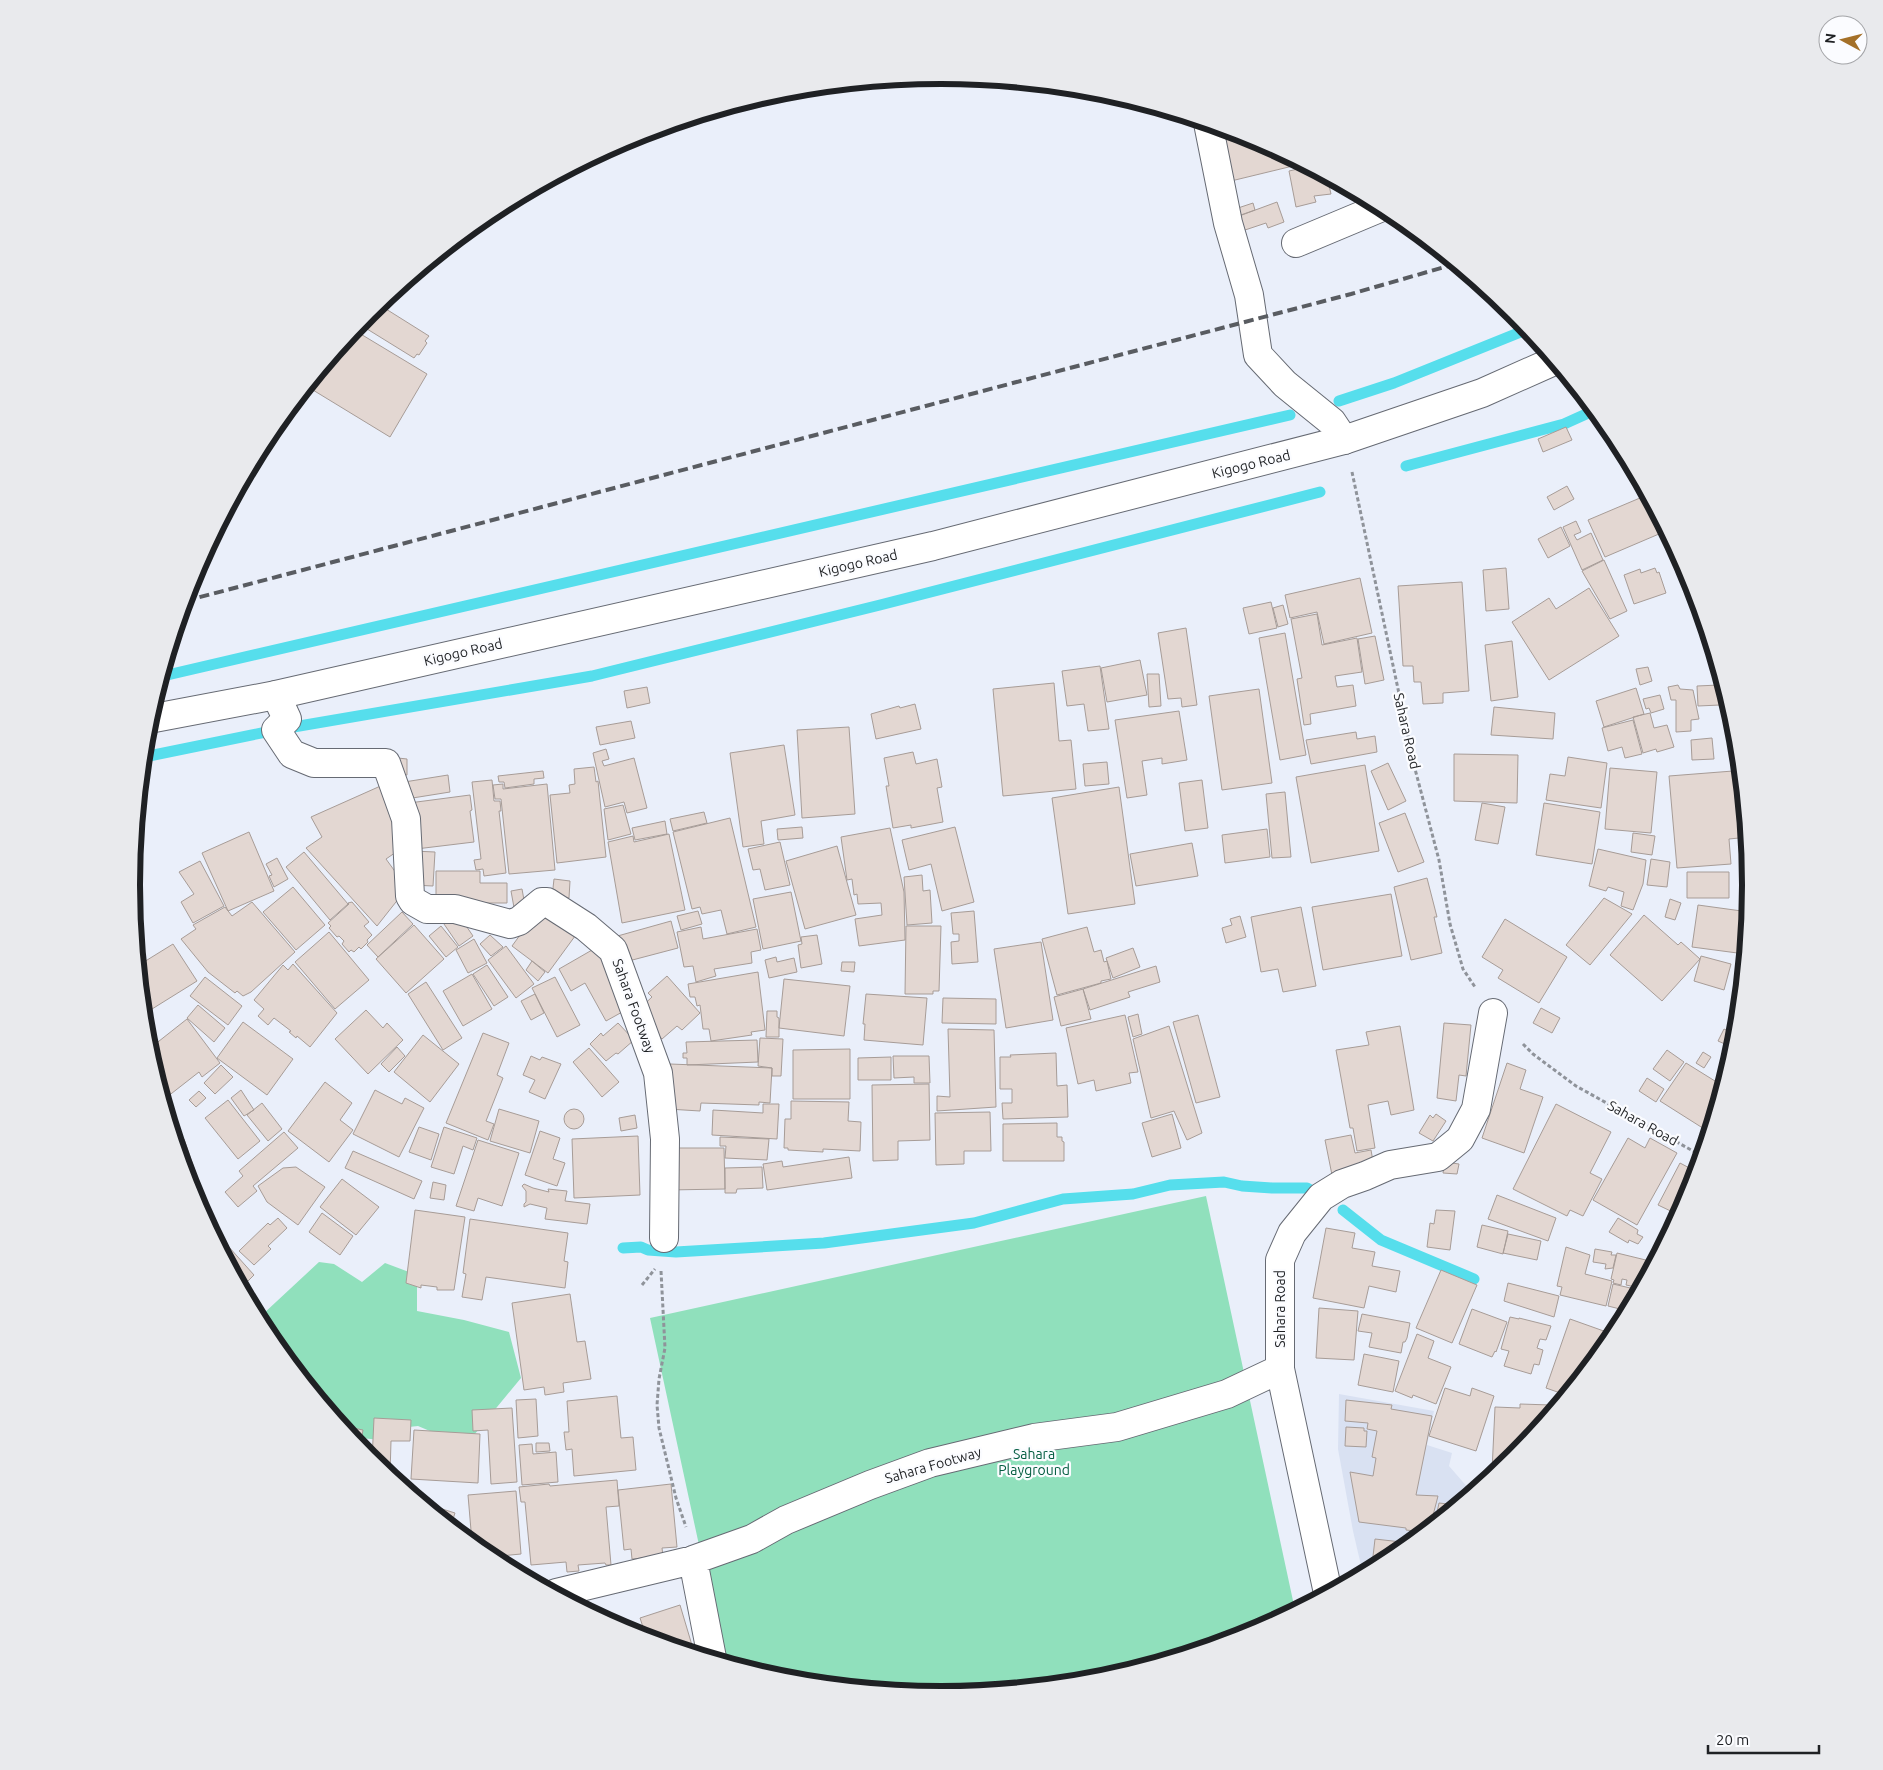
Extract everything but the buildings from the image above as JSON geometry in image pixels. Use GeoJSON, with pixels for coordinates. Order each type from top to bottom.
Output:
{"type":"FeatureCollection","features":[{"type":"Feature","properties":{"kind":"street"},"geometry":{"type":"LineString","coordinates":[[1209,130],[1228,223],[1249,296],[1258,355],[1285,384],[1332,422],[1344,440]]}},
{"type":"Feature","properties":{"kind":"street"},"geometry":{"type":"LineString","coordinates":[[1296,243],[1373,211]]}},
{"type":"Feature","properties":{"kind":"street","name":"Kigogo Road"},"geometry":{"type":"LineString","coordinates":[[159,717],[276,695],[933,546],[1344,440],[1482,393],[1549,363]]}},
{"type":"Feature","properties":{"kind":"street","name":"Sahara Footway"},"geometry":{"type":"LineString","coordinates":[[276,695],[287,719],[276,730],[292,754],[314,763],[386,763],[406,818],[410,896],[413,901],[427,910],[455,909],[510,924],[519,921],[542,902],[547,902],[586,926],[613,950],[658,1073],[665,1139],[664,1238]]}},
{"type":"Feature","properties":{"kind":"street","name":"Sahara Road"},"geometry":{"type":"LineString","coordinates":[[1327,1587],[1280,1369],[1280,1260],[1292,1233],[1321,1197],[1342,1184],[1390,1165],[1438,1157],[1460,1139],[1476,1109],[1492,1013]]}},
{"type":"Feature","properties":{"kind":"street","name":"Sahara Footway"},"geometry":{"type":"LineString","coordinates":[[563,1591],[701,1557],[752,1539],[786,1520],[870,1485],[930,1464],[1034,1438],[1118,1427],[1227,1394],[1280,1369]]}},
{"type":"Feature","properties":{"kind":"street"},"geometry":{"type":"LineString","coordinates":[[701,1557],[711,1652]]}},
{"type":"Feature","properties":{"kind":"path","name":"Sahara Road"},"geometry":{"type":"LineString","coordinates":[[1344,440],[1415,769],[1439,860],[1450,924],[1463,969],[1492,1013],[1533,1054],[1576,1086],[1696,1153]]}},
{"type":"Feature","properties":{"kind":"path"},"geometry":{"type":"LineString","coordinates":[[642,1285],[657,1266]]}},
{"type":"Feature","properties":{"kind":"path"},"geometry":{"type":"LineString","coordinates":[[661,1270],[665,1348],[659,1379],[657,1405],[659,1428],[676,1498],[686,1527],[701,1557]]}},
{"type":"Feature","properties":{"kind":"shaded area"},"geometry":{"type":"Polygon","coordinates":[[[1339,1394],[1434,1411],[1427,1445],[1452,1453],[1449,1466],[1468,1488],[1429,1521],[1361,1567],[1338,1449],[1339,1394]]]}},
{"type":"Feature","properties":{"kind":"green space","name":"Sahara Playground"},"geometry":{"type":"Polygon","coordinates":[[[1206,1196],[1294,1605],[1199,1644],[1149,1659],[1098,1671],[994,1685],[889,1685],[785,1671],[723,1656],[650,1318],[1206,1196]]]}},
{"type":"Feature","properties":{"kind":"green space"},"geometry":{"type":"Polygon","coordinates":[[[319,1262],[334,1264],[362,1282],[385,1263],[417,1275],[417,1311],[464,1320],[509,1332],[521,1378],[474,1435],[437,1434],[418,1426],[390,1429],[380,1440],[362,1438],[306,1373],[264,1313],[319,1262]]]}},
{"type":"Feature","properties":{"kind":"waterway"},"geometry":{"type":"LineString","coordinates":[[1339,401],[1394,383],[1521,332]]}},
{"type":"Feature","properties":{"kind":"waterway"},"geometry":{"type":"LineString","coordinates":[[1406,466],[1564,424],[1588,413]]}},
{"type":"Feature","properties":{"kind":"waterway"},"geometry":{"type":"LineString","coordinates":[[169,675],[1290,415]]}},
{"type":"Feature","properties":{"kind":"waterway"},"geometry":{"type":"LineString","coordinates":[[151,756],[276,730],[592,676],[880,605],[1320,492]]}},
{"type":"Feature","properties":{"kind":"waterway"},"geometry":{"type":"LineString","coordinates":[[623,1248],[641,1247],[648,1250],[676,1252],[824,1243],[974,1223],[1063,1199],[1133,1194],[1170,1185],[1224,1182],[1242,1186],[1307,1188],[1314,1192]]}},
{"type":"Feature","properties":{"kind":"waterway"},"geometry":{"type":"LineString","coordinates":[[1343,1210],[1381,1240],[1474,1279]]}},
{"type":"Feature","properties":{"kind":"railway"},"geometry":{"type":"LineString","coordinates":[[193,599],[1351,294],[1449,266]]}}]}
